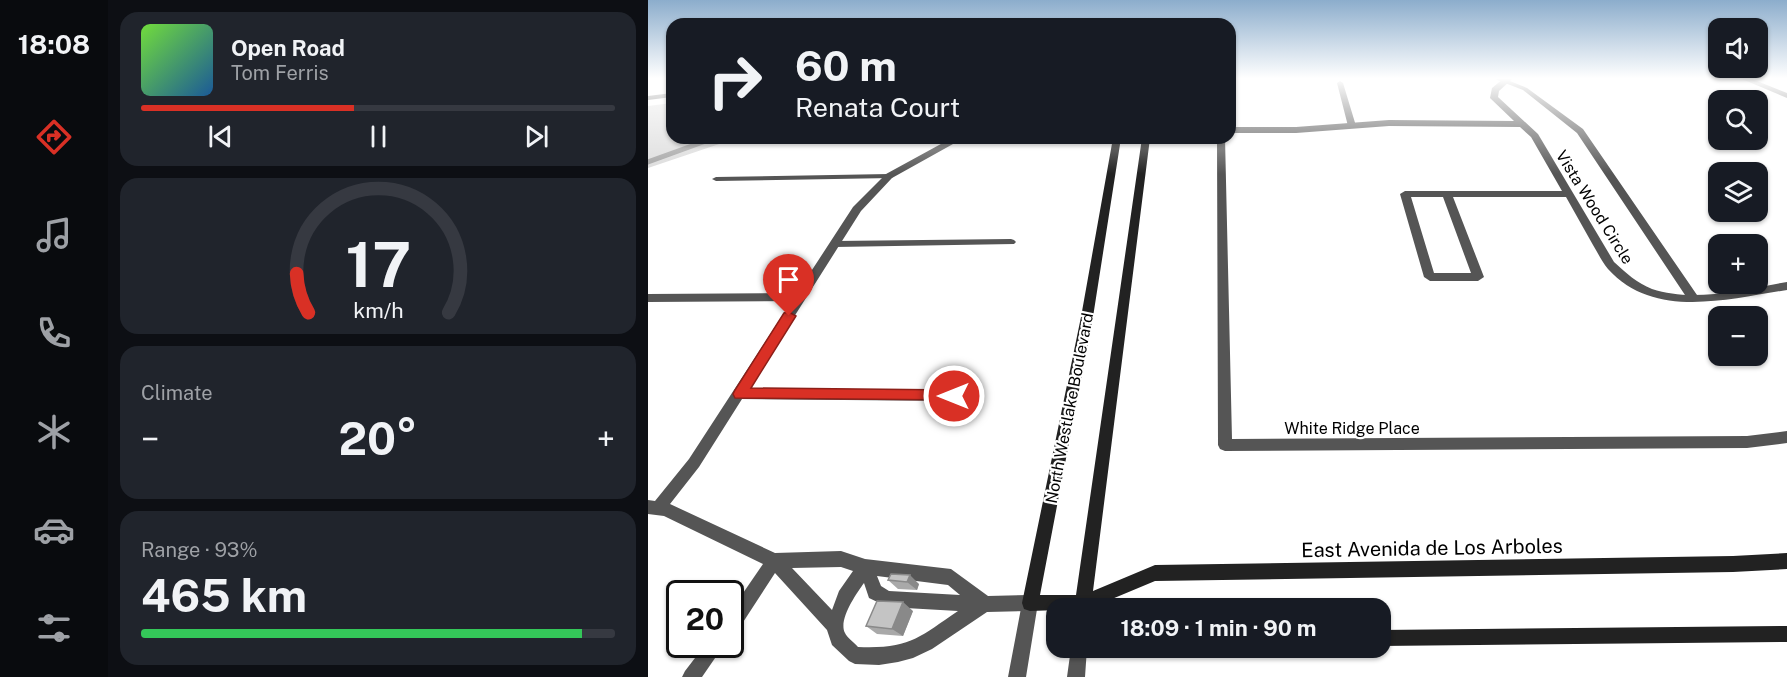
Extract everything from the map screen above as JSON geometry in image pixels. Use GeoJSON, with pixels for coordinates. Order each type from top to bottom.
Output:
{"type":"FeatureCollection","features":[{"type":"Feature","properties":{"kind":"main road","name":"North Westlake Boulevard"},"geometry":{"type":"LineString","coordinates":[[1030,603],[1087,317],[1116,144]]}},
{"type":"Feature","properties":{"kind":"main road"},"geometry":{"type":"LineString","coordinates":[[1087,598],[1145,144]]}},
{"type":"Feature","properties":{"kind":"main road","name":"East Avenida de Los Arboles"},"geometry":{"type":"LineString","coordinates":[[1104,598],[1155,573],[1733,564],[1787,561]]}},
{"type":"Feature","properties":{"kind":"main road","name":"East Avenida de Los Arboles"},"geometry":{"type":"LineString","coordinates":[[1030,603],[1046,604]]}},
{"type":"Feature","properties":{"kind":"main road"},"geometry":{"type":"LineString","coordinates":[[1391,638],[1787,634]]}},
{"type":"Feature","properties":{"kind":"street","name":"Vista Wood Circle"},"geometry":{"type":"LineString","coordinates":[[1507,111],[1535,136],[1610,265],[1619,276],[1635,287],[1654,295],[1673,299],[1787,286]]}},
{"type":"Feature","properties":{"kind":"street"},"geometry":{"type":"LineString","coordinates":[[1236,130],[1296,130],[1389,123],[1521,124]]}},
{"type":"Feature","properties":{"kind":"street"},"geometry":{"type":"LineString","coordinates":[[653,507],[694,463],[857,209],[890,176],[946,144]]}},
{"type":"Feature","properties":{"kind":"street","name":"White Ridge Place"},"geometry":{"type":"LineString","coordinates":[[1221,144],[1225,445],[1747,441],[1787,437]]}},
{"type":"Feature","properties":{"kind":"street"},"geometry":{"type":"LineString","coordinates":[[1447,194],[1478,277],[1430,277],[1405,194],[1447,194],[1568,194]]}},
{"type":"Feature","properties":{"kind":"street","name":"East Avenida de Los Arboles"},"geometry":{"type":"LineString","coordinates":[[653,507],[665,509],[774,561],[834,625],[838,639],[855,655],[900,656],[933,641],[965,614],[985,604],[1030,603]]}},
{"type":"Feature","properties":{"kind":"street","name":"East Avenida de Los Arboles"},"geometry":{"type":"LineString","coordinates":[[774,561],[841,560],[866,567],[951,577],[985,604]]}},
{"type":"Feature","properties":{"kind":"street"},"geometry":{"type":"LineString","coordinates":[[744,606],[774,561]]}},
{"type":"Feature","properties":{"kind":"street"},"geometry":{"type":"LineString","coordinates":[[866,567],[875,592],[888,599],[985,604]]}},
{"type":"Feature","properties":{"kind":"street"},"geometry":{"type":"LineString","coordinates":[[834,625],[845,597],[866,567]]}},
{"type":"Feature","properties":{"kind":"street","name":"North Westlake Boulevard"},"geometry":{"type":"LineString","coordinates":[[1017,677],[1030,603]]}},
{"type":"Feature","properties":{"kind":"street"},"geometry":{"type":"LineString","coordinates":[[691,677],[706,658]]}},
{"type":"Feature","properties":{"kind":"street"},"geometry":{"type":"LineString","coordinates":[[1076,677],[1078,658]]}},
{"type":"Feature","properties":{"kind":"lane"},"geometry":{"type":"LineString","coordinates":[[1348,111],[1352,126]]}},
{"type":"Feature","properties":{"kind":"lane"},"geometry":{"type":"LineString","coordinates":[[1553,111],[1580,131],[1693,298]]}},
{"type":"Feature","properties":{"kind":"lane"},"geometry":{"type":"LineString","coordinates":[[716,180],[890,176]]}},
{"type":"Feature","properties":{"kind":"lane"},"geometry":{"type":"LineString","coordinates":[[835,244],[1011,243]]}},
{"type":"Feature","properties":{"kind":"lane"},"geometry":{"type":"LineString","coordinates":[[648,298],[801,297]]}},
{"type":"Feature","properties":{"kind":"lane"},"geometry":{"type":"LineString","coordinates":[[740,394],[954,396]]}},
{"type":"Feature","properties":{"kind":"shaded area"},"geometry":{"type":"Polygon","coordinates":[[[648,111],[666,111],[666,144],[719,144],[648,168],[648,111]]]}},
{"type":"Feature","properties":{"kind":"building"},"geometry":{"type":"Polygon","coordinates":[[[891,574],[910,575],[907,582],[888,580],[891,574]]]}},
{"type":"Feature","properties":{"kind":"building"},"geometry":{"type":"Polygon","coordinates":[[[877,601],[903,602],[892,629],[866,626],[877,601]]]}},
{"type":"Feature","properties":{"kind":"waterway"},"geometry":{"type":"LineString","coordinates":[[648,162],[698,144]]}},
{"type":"Feature","properties":{"kind":"route"},"geometry":{"type":"LineString","coordinates":[[789,316],[740,394],[954,396]]}}]}
